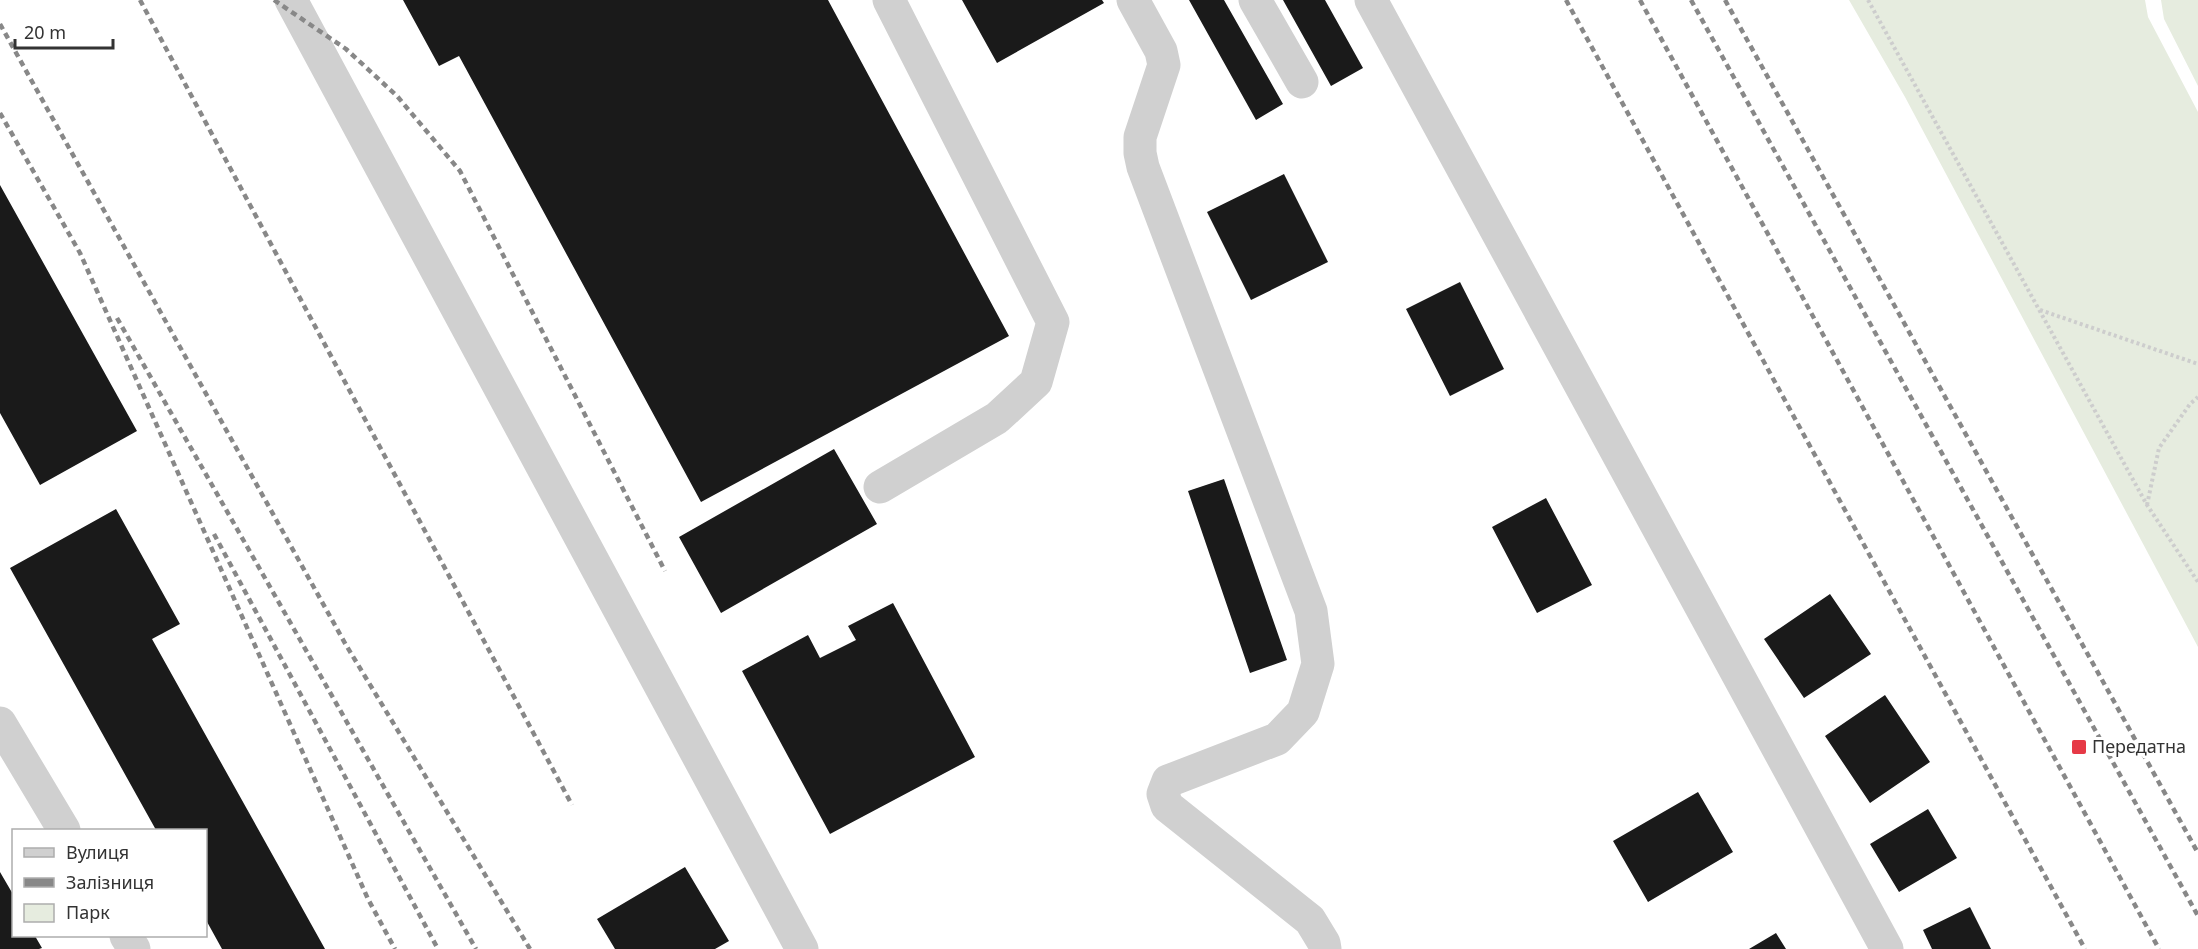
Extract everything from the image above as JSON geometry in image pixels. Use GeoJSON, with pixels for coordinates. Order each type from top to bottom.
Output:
{"type":"FeatureCollection","features":[{"type":"Feature","properties":{"kind":"street"},"geometry":{"type":"LineString","coordinates":[[291,0],[802,949]]}},
{"type":"Feature","properties":{"kind":"street"},"geometry":{"type":"LineString","coordinates":[[880,487],[996,418],[1036,382],[1053,322],[889,0]]}},
{"type":"Feature","properties":{"kind":"street"},"geometry":{"type":"LineString","coordinates":[[1133,0],[1161,51],[1164,65],[1140,137],[1143,167],[1311,611],[1318,664],[1303,712],[1277,739],[1168,781],[1163,794],[1167,806],[1310,920],[1324,943],[1325,949]]}},
{"type":"Feature","properties":{"kind":"street"},"geometry":{"type":"LineString","coordinates":[[1256,0],[1302,82]]}},
{"type":"Feature","properties":{"kind":"street"},"geometry":{"type":"LineString","coordinates":[[1371,0],[1887,949]]}},
{"type":"Feature","properties":{"kind":"street"},"geometry":{"type":"LineString","coordinates":[[0,723],[63,829]]}},
{"type":"Feature","properties":{"kind":"path"},"geometry":{"type":"LineString","coordinates":[[1868,0],[2147,505],[2198,582]]}},
{"type":"Feature","properties":{"kind":"path"},"geometry":{"type":"LineString","coordinates":[[2040,310],[2198,364]]}},
{"type":"Feature","properties":{"kind":"path"},"geometry":{"type":"LineString","coordinates":[[2147,505],[2159,448],[2190,404],[2198,397]]}},
{"type":"Feature","properties":{"kind":"green space"},"geometry":{"type":"Polygon","coordinates":[[[1849,0],[2145,0],[2148,17],[2198,112],[2198,647],[1905,97],[1849,0]]]}},
{"type":"Feature","properties":{"kind":"green space"},"geometry":{"type":"Polygon","coordinates":[[[2161,0],[2198,0],[2198,86],[2164,19],[2161,0]]]}},
{"type":"Feature","properties":{"kind":"building"},"geometry":{"type":"Polygon","coordinates":[[[403,0],[828,0],[1009,336],[701,502],[459,56],[439,66],[403,0]]]}},
{"type":"Feature","properties":{"kind":"building"},"geometry":{"type":"Polygon","coordinates":[[[962,0],[1102,0],[1104,3],[997,63],[962,0]]]}},
{"type":"Feature","properties":{"kind":"building"},"geometry":{"type":"Polygon","coordinates":[[[1189,0],[1224,0],[1283,104],[1256,120],[1189,0]]]}},
{"type":"Feature","properties":{"kind":"building"},"geometry":{"type":"Polygon","coordinates":[[[1283,0],[1325,0],[1363,68],[1331,86],[1283,0]]]}},
{"type":"Feature","properties":{"kind":"building"},"geometry":{"type":"Polygon","coordinates":[[[1284,174],[1328,262],[1251,300],[1207,212],[1284,174]]]}},
{"type":"Feature","properties":{"kind":"building"},"geometry":{"type":"Polygon","coordinates":[[[0,185],[137,431],[40,485],[0,413],[0,185]]]}},
{"type":"Feature","properties":{"kind":"building"},"geometry":{"type":"Polygon","coordinates":[[[1460,282],[1504,369],[1450,396],[1406,309],[1460,282]]]}},
{"type":"Feature","properties":{"kind":"building"},"geometry":{"type":"Polygon","coordinates":[[[834,449],[877,524],[721,613],[679,537],[834,449]]]}},
{"type":"Feature","properties":{"kind":"building"},"geometry":{"type":"Polygon","coordinates":[[[1224,479],[1287,660],[1250,673],[1188,491],[1224,479]]]}},
{"type":"Feature","properties":{"kind":"building"},"geometry":{"type":"Polygon","coordinates":[[[1546,498],[1592,585],[1537,613],[1492,527],[1546,498]]]}},
{"type":"Feature","properties":{"kind":"building"},"geometry":{"type":"Polygon","coordinates":[[[116,509],[180,624],[152,639],[325,949],[222,949],[207,922],[207,829],[155,829],[10,568],[116,509]]]}},
{"type":"Feature","properties":{"kind":"building"},"geometry":{"type":"Polygon","coordinates":[[[1830,594],[1871,654],[1804,698],[1764,639],[1830,594]]]}},
{"type":"Feature","properties":{"kind":"building"},"geometry":{"type":"Polygon","coordinates":[[[893,603],[975,757],[830,834],[742,671],[808,635],[820,658],[856,640],[848,626],[893,603]]]}},
{"type":"Feature","properties":{"kind":"building"},"geometry":{"type":"Polygon","coordinates":[[[1885,695],[1930,762],[1870,803],[1825,736],[1885,695]]]}},
{"type":"Feature","properties":{"kind":"building"},"geometry":{"type":"Polygon","coordinates":[[[1698,792],[1733,852],[1648,902],[1613,841],[1698,792]]]}},
{"type":"Feature","properties":{"kind":"building"},"geometry":{"type":"Polygon","coordinates":[[[1928,809],[1957,858],[1899,892],[1870,844],[1928,809]]]}},
{"type":"Feature","properties":{"kind":"building"},"geometry":{"type":"Polygon","coordinates":[[[685,867],[729,941],[715,949],[615,949],[597,919],[685,867]]]}},
{"type":"Feature","properties":{"kind":"building"},"geometry":{"type":"Polygon","coordinates":[[[0,872],[12,893],[12,937],[36,937],[42,948],[0,949],[0,872]]]}},
{"type":"Feature","properties":{"kind":"building"},"geometry":{"type":"Polygon","coordinates":[[[1970,907],[1991,949],[1932,949],[1923,930],[1970,907]]]}},
{"type":"Feature","properties":{"kind":"building"},"geometry":{"type":"Polygon","coordinates":[[[1776,933],[1786,949],[1749,949],[1776,933]]]}},
{"type":"Feature","properties":{"kind":"railway"},"geometry":{"type":"LineString","coordinates":[[140,0],[572,805]]}},
{"type":"Feature","properties":{"kind":"railway"},"geometry":{"type":"LineString","coordinates":[[274,0],[346,49],[397,96],[460,171],[665,571]]}},
{"type":"Feature","properties":{"kind":"railway"},"geometry":{"type":"LineString","coordinates":[[1566,0],[2085,949]]}},
{"type":"Feature","properties":{"kind":"railway"},"geometry":{"type":"LineString","coordinates":[[1640,0],[2159,949]]}},
{"type":"Feature","properties":{"kind":"railway"},"geometry":{"type":"LineString","coordinates":[[1691,0],[2198,916]]}},
{"type":"Feature","properties":{"kind":"railway"},"geometry":{"type":"LineString","coordinates":[[1725,0],[2198,853]]}},
{"type":"Feature","properties":{"kind":"railway"},"geometry":{"type":"LineString","coordinates":[[0,24],[346,645],[530,949]]}},
{"type":"Feature","properties":{"kind":"railway"},"geometry":{"type":"LineString","coordinates":[[0,113],[80,253],[368,899],[395,949]]}},
{"type":"Feature","properties":{"kind":"railway"},"geometry":{"type":"LineString","coordinates":[[117,318],[476,949]]}},
{"type":"Feature","properties":{"kind":"railway"},"geometry":{"type":"LineString","coordinates":[[214,534],[438,949]]}},
{"type":"Feature","properties":{"kind":"place","name":"Передатна"},"geometry":{"type":"Point","coordinates":[2079,747]}}]}
